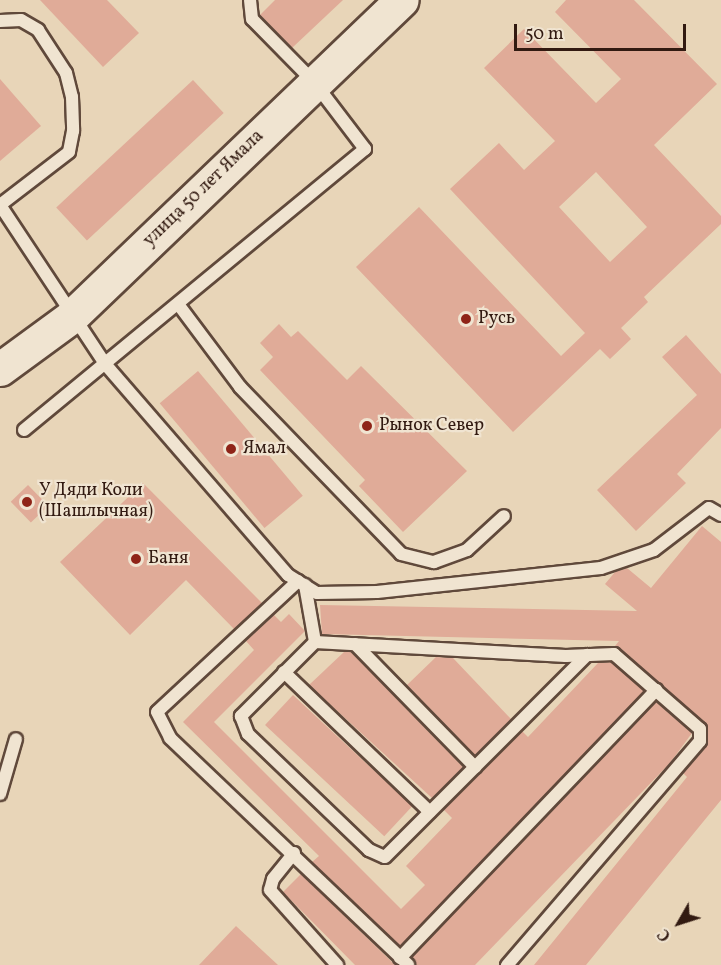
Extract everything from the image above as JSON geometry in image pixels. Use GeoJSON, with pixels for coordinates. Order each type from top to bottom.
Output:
{"type":"FeatureCollection","features":[{"type":"Feature","properties":{"kind":"street","name":"улица 50 лет Ямала"},"geometry":{"type":"LineString","coordinates":[[0,369],[71,317],[401,0]]}},
{"type":"Feature","properties":{"kind":"lane"},"geometry":{"type":"LineString","coordinates":[[24,430],[106,365],[365,149],[314,82],[252,19],[250,0]]}},
{"type":"Feature","properties":{"kind":"lane"},"geometry":{"type":"LineString","coordinates":[[0,21],[21,20],[38,30],[66,73],[73,131],[69,152],[0,205],[71,317],[106,365],[199,476],[302,583],[317,593],[377,592],[601,568],[654,550],[709,508],[721,515]]}},
{"type":"Feature","properties":{"kind":"lane"},"geometry":{"type":"LineString","coordinates":[[178,304],[240,387],[401,554],[434,562],[467,550],[504,516]]}},
{"type":"Feature","properties":{"kind":"lane"},"geometry":{"type":"LineString","coordinates":[[302,583],[315,642]]}},
{"type":"Feature","properties":{"kind":"lane"},"geometry":{"type":"LineString","coordinates":[[302,583],[157,711],[170,738],[294,853],[404,961],[656,690]]}},
{"type":"Feature","properties":{"kind":"lane"},"geometry":{"type":"LineString","coordinates":[[507,965],[700,741],[700,729],[614,654],[586,655],[315,642],[241,716],[248,734],[369,850],[384,857],[586,655]]}},
{"type":"Feature","properties":{"kind":"lane"},"geometry":{"type":"LineString","coordinates":[[355,644],[475,767]]}},
{"type":"Feature","properties":{"kind":"lane"},"geometry":{"type":"LineString","coordinates":[[284,672],[430,812]]}},
{"type":"Feature","properties":{"kind":"lane"},"geometry":{"type":"LineString","coordinates":[[0,794],[16,739]]}},
{"type":"Feature","properties":{"kind":"lane"},"geometry":{"type":"LineString","coordinates":[[294,853],[273,879],[270,890],[337,965]]}},
{"type":"Feature","properties":{"kind":"building"},"geometry":{"type":"Polygon","coordinates":[[[40,0],[107,0],[139,33],[103,67],[40,0]]]}},
{"type":"Feature","properties":{"kind":"building"},"geometry":{"type":"Polygon","coordinates":[[[275,0],[343,0],[292,48],[260,15],[275,0]]]}},
{"type":"Feature","properties":{"kind":"building"},"geometry":{"type":"Polygon","coordinates":[[[566,0],[634,0],[717,84],[654,145],[721,216],[721,224],[644,297],[648,302],[621,328],[631,339],[610,359],[600,349],[513,432],[356,267],[419,207],[561,356],[585,333],[450,189],[499,143],[524,170],[555,141],[484,68],[524,29],[596,103],[621,79],[555,12],[566,0]],[[596,172],[559,207],[610,262],[647,227],[596,172]]]}},
{"type":"Feature","properties":{"kind":"building"},"geometry":{"type":"Polygon","coordinates":[[[0,79],[41,126],[0,161],[0,79]]]}},
{"type":"Feature","properties":{"kind":"building"},"geometry":{"type":"Polygon","coordinates":[[[193,80],[224,113],[87,240],[56,208],[193,80]]]}},
{"type":"Feature","properties":{"kind":"building","name":"Рынок Север"},"geometry":{"type":"Polygon","coordinates":[[[279,324],[291,337],[298,331],[347,380],[361,366],[467,471],[403,532],[359,486],[365,480],[260,370],[273,357],[260,343],[279,324]]]}},
{"type":"Feature","properties":{"kind":"building"},"geometry":{"type":"Polygon","coordinates":[[[686,335],[721,374],[721,428],[677,474],[686,483],[636,531],[597,490],[697,395],[662,357],[686,335]]]}},
{"type":"Feature","properties":{"kind":"building","name":"Ямал"},"geometry":{"type":"Polygon","coordinates":[[[198,371],[303,496],[264,528],[160,403],[198,371]]]}},
{"type":"Feature","properties":{"kind":"building","name":"Баня"},"geometry":{"type":"Polygon","coordinates":[[[143,483],[262,603],[234,629],[186,580],[130,635],[60,562],[143,483]]]}},
{"type":"Feature","properties":{"kind":"building"},"geometry":{"type":"Polygon","coordinates":[[[28,485],[48,506],[31,523],[11,502],[28,485]]]}},
{"type":"Feature","properties":{"kind":"building"},"geometry":{"type":"Polygon","coordinates":[[[702,526],[721,542],[721,800],[586,965],[534,965],[687,777],[683,773],[707,746],[707,725],[615,646],[619,641],[322,634],[320,605],[637,611],[605,584],[615,572],[627,568],[651,588],[702,526]]]}},
{"type":"Feature","properties":{"kind":"building"},"geometry":{"type":"Polygon","coordinates":[[[289,614],[305,631],[214,722],[401,909],[425,885],[406,866],[452,818],[444,810],[522,731],[528,737],[598,663],[611,662],[644,691],[400,946],[312,862],[319,856],[183,722],[254,650],[246,641],[274,615],[281,622],[289,614]]]}},
{"type":"Feature","properties":{"kind":"building"},"geometry":{"type":"Polygon","coordinates":[[[344,652],[351,652],[463,767],[432,798],[309,685],[344,652]]]}},
{"type":"Feature","properties":{"kind":"building"},"geometry":{"type":"Polygon","coordinates":[[[436,657],[453,658],[511,719],[475,755],[407,685],[436,657]]]}},
{"type":"Feature","properties":{"kind":"building"},"geometry":{"type":"Polygon","coordinates":[[[293,695],[412,806],[384,836],[265,725],[293,695]]]}},
{"type":"Feature","properties":{"kind":"building"},"geometry":{"type":"Polygon","coordinates":[[[656,702],[692,733],[670,763],[475,965],[416,965],[412,957],[656,702]]]}},
{"type":"Feature","properties":{"kind":"building"},"geometry":{"type":"Polygon","coordinates":[[[301,874],[396,965],[355,965],[283,892],[301,874]]]}},
{"type":"Feature","properties":{"kind":"building"},"geometry":{"type":"Polygon","coordinates":[[[236,926],[278,965],[199,965],[236,926]]]}},
{"type":"Feature","properties":{"kind":"place","name":"Русь"},"geometry":{"type":"Point","coordinates":[466,319]}},
{"type":"Feature","properties":{"kind":"place","name":"Рынок Север"},"geometry":{"type":"Point","coordinates":[367,426]}},
{"type":"Feature","properties":{"kind":"place","name":"Ямал"},"geometry":{"type":"Point","coordinates":[231,449]}},
{"type":"Feature","properties":{"kind":"place","name":"У Дяди Коли (Шашлычная)"},"geometry":{"type":"Point","coordinates":[27,502]}},
{"type":"Feature","properties":{"kind":"place","name":"Баня"},"geometry":{"type":"Point","coordinates":[136,559]}}]}
